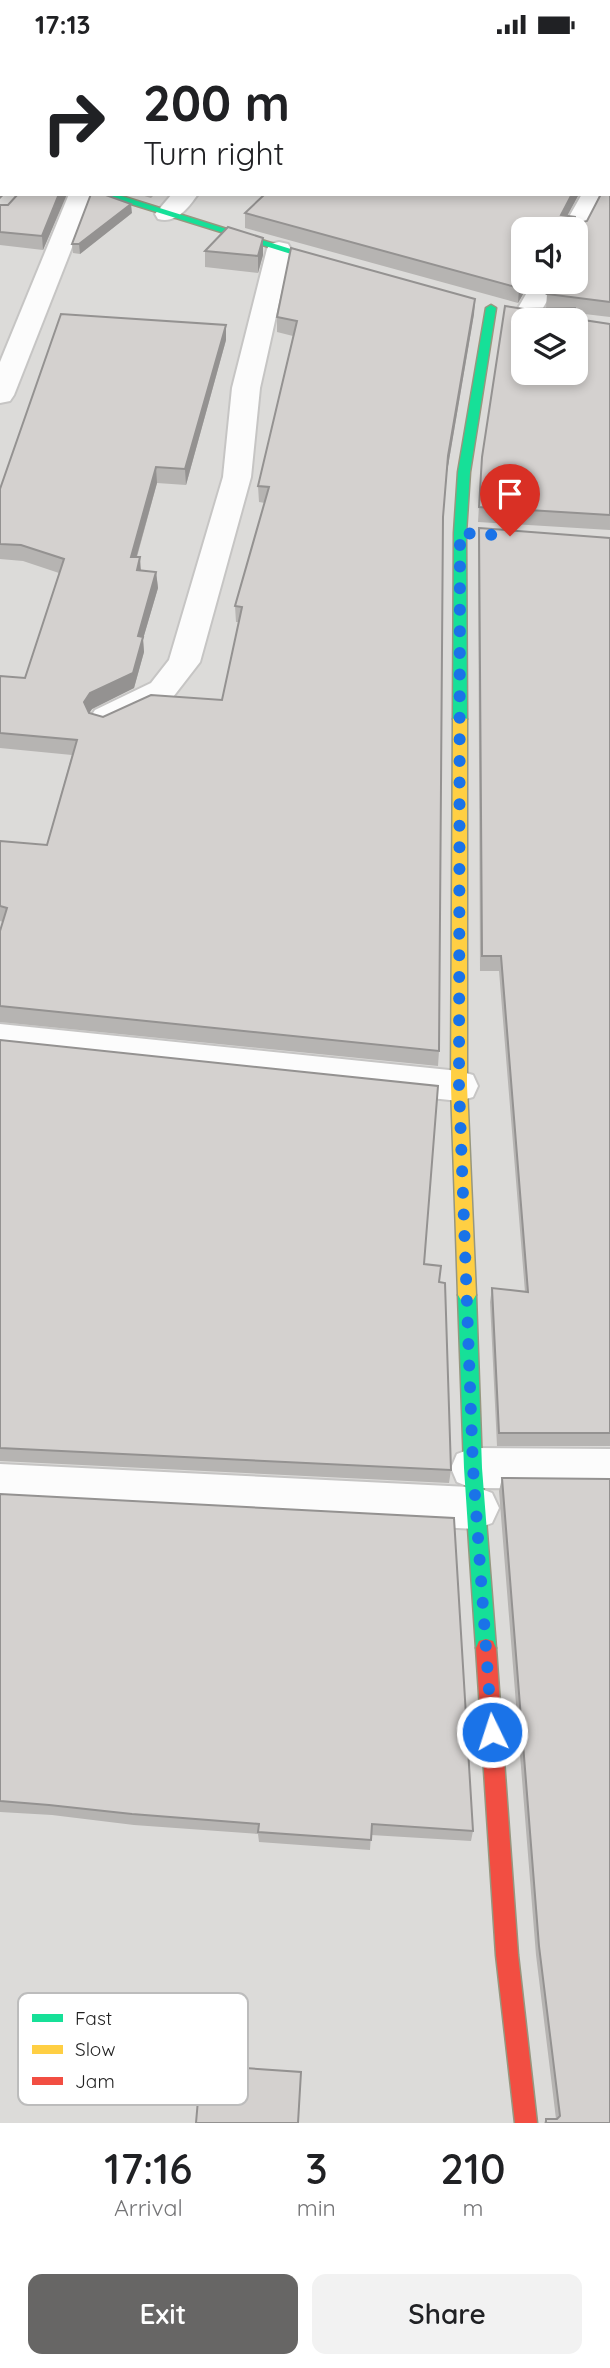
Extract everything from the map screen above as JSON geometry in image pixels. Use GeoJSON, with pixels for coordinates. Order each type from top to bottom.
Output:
{"type":"FeatureCollection","features":[{"type":"Feature","properties":{"kind":"street"},"geometry":{"type":"LineString","coordinates":[[0,395],[80,196]]}},
{"type":"Feature","properties":{"kind":"street"},"geometry":{"type":"LineString","coordinates":[[110,196],[359,271]]}},
{"type":"Feature","properties":{"kind":"street"},"geometry":{"type":"LineString","coordinates":[[167,214],[184,196]]}},
{"type":"Feature","properties":{"kind":"street"},"geometry":{"type":"LineString","coordinates":[[582,217],[593,196]]}},
{"type":"Feature","properties":{"kind":"street"},"geometry":{"type":"LineString","coordinates":[[104,719],[162,690],[184,662],[237,477],[246,388],[279,249]]}},
{"type":"Feature","properties":{"kind":"street"},"geometry":{"type":"LineString","coordinates":[[515,308],[531,294]]}},
{"type":"Feature","properties":{"kind":"street"},"geometry":{"type":"LineString","coordinates":[[511,311],[464,472],[474,533],[459,1086],[475,1488],[507,1955],[526,2123]]}},
{"type":"Feature","properties":{"kind":"street"},"geometry":{"type":"LineString","coordinates":[[0,1038],[459,1086]]}},
{"type":"Feature","properties":{"kind":"street"},"geometry":{"type":"LineString","coordinates":[[0,1484],[475,1488],[610,1469]]}},
{"type":"Feature","properties":{"kind":"shaded area"},"geometry":{"type":"Polygon","coordinates":[[[0,196],[610,196],[610,2123],[0,2123],[0,196]]]}},
{"type":"Feature","properties":{"kind":"building"},"geometry":{"type":"Polygon","coordinates":[[[16,196],[58,196],[42,236],[0,232],[0,205],[8,205],[16,196]]]}},
{"type":"Feature","properties":{"kind":"building"},"geometry":{"type":"Polygon","coordinates":[[[90,196],[109,196],[131,204],[79,244],[72,244],[90,196]]]}},
{"type":"Feature","properties":{"kind":"building"},"geometry":{"type":"Polygon","coordinates":[[[263,196],[571,196],[561,215],[575,217],[511,217],[511,286],[245,213],[263,196]]]}},
{"type":"Feature","properties":{"kind":"building"},"geometry":{"type":"Polygon","coordinates":[[[600,196],[610,196],[610,302],[547,294],[588,294],[588,219],[600,196]]]}},
{"type":"Feature","properties":{"kind":"building"},"geometry":{"type":"Polygon","coordinates":[[[228,227],[263,238],[258,256],[205,251],[228,227]]]}},
{"type":"Feature","properties":{"kind":"building"},"geometry":{"type":"Polygon","coordinates":[[[291,248],[475,299],[448,456],[443,517],[439,1051],[0,1006],[0,931],[7,908],[0,906],[0,841],[47,845],[77,740],[0,733],[0,676],[25,678],[64,559],[21,545],[0,544],[0,489],[61,314],[226,325],[185,469],[156,467],[131,557],[140,557],[137,570],[156,572],[138,636],[143,637],[133,673],[90,693],[84,702],[89,713],[103,717],[151,695],[222,700],[242,607],[235,606],[269,487],[258,486],[297,321],[277,317],[291,248]]]}},
{"type":"Feature","properties":{"kind":"building"},"geometry":{"type":"Polygon","coordinates":[[[505,306],[518,308],[511,308],[511,385],[588,385],[588,321],[610,324],[610,515],[479,507],[482,457],[505,306]]]}},
{"type":"Feature","properties":{"kind":"building"},"geometry":{"type":"Polygon","coordinates":[[[479,528],[610,538],[610,1433],[499,1433],[492,1288],[528,1292],[501,956],[482,956],[479,528]]]}},
{"type":"Feature","properties":{"kind":"building"},"geometry":{"type":"Polygon","coordinates":[[[0,1040],[438,1086],[424,1264],[441,1266],[439,1282],[445,1283],[451,1470],[0,1448],[0,1040]]]}},
{"type":"Feature","properties":{"kind":"building"},"geometry":{"type":"Polygon","coordinates":[[[502,1478],[610,1479],[610,2123],[546,2123],[546,2119],[557,2119],[560,2116],[539,1946],[502,1478]]]}},
{"type":"Feature","properties":{"kind":"building"},"geometry":{"type":"Polygon","coordinates":[[[0,1494],[454,1518],[473,1831],[372,1824],[371,1840],[258,1832],[259,1824],[0,1801],[0,1494]]]}},
{"type":"Feature","properties":{"kind":"building"},"geometry":{"type":"Polygon","coordinates":[[[248,2068],[301,2072],[298,2123],[196,2123],[198,2105],[248,2105],[248,2068]]]}},
{"type":"Feature","properties":{"kind":"traffic: fast"},"geometry":{"type":"LineString","coordinates":[[111,196],[340,266]]}},
{"type":"Feature","properties":{"kind":"traffic: fast"},"geometry":{"type":"LineString","coordinates":[[460,719],[460,533],[464,472],[491,308]]}},
{"type":"Feature","properties":{"kind":"traffic: fast"},"geometry":{"type":"LineString","coordinates":[[467,1295],[473,1468],[486,1648]]}},
{"type":"Feature","properties":{"kind":"traffic: slow"},"geometry":{"type":"LineString","coordinates":[[460,719],[459,1086],[467,1295]]}},
{"type":"Feature","properties":{"kind":"traffic: jam"},"geometry":{"type":"LineString","coordinates":[[486,1648],[507,1955],[526,2123]]}},
{"type":"Feature","properties":{"kind":"route"},"geometry":{"type":"LineString","coordinates":[[492,1732],[473,1468],[459,1086],[460,533],[510,536]]}}]}
